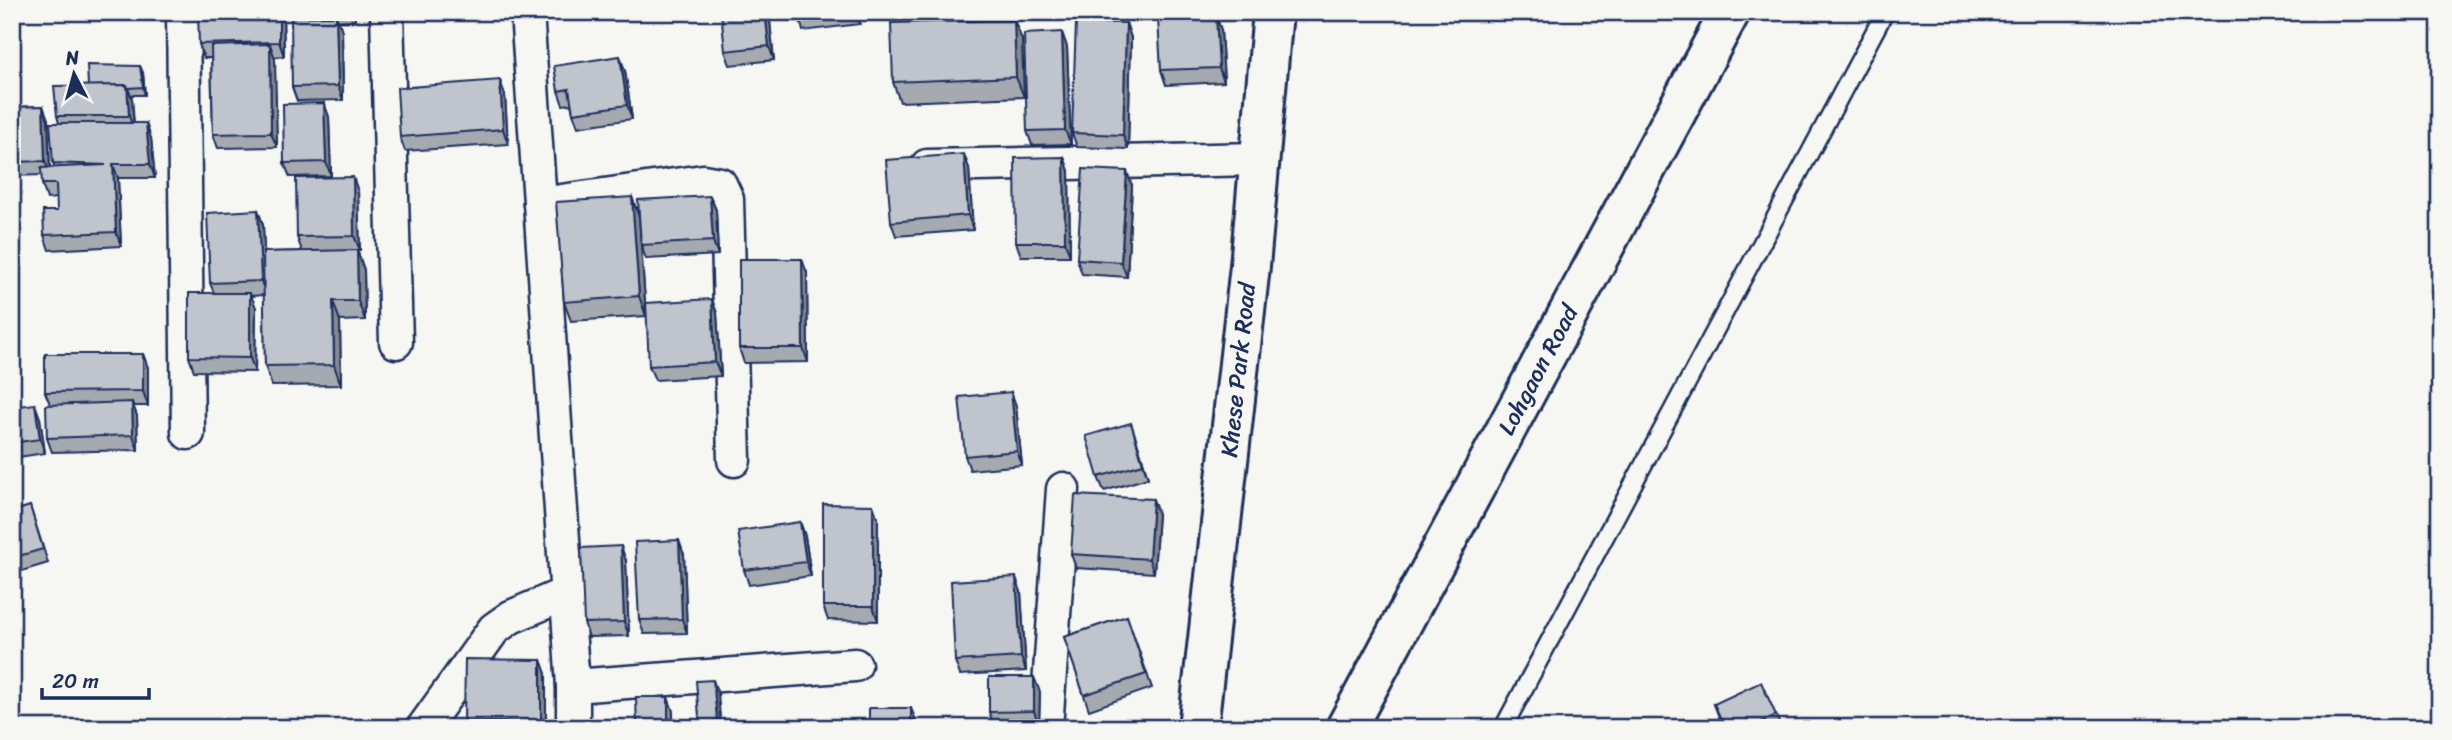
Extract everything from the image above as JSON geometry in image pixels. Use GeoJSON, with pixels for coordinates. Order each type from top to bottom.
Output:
{"type":"FeatureCollection","features":[{"type":"Feature","properties":{"kind":"main road","name":"Khese Park Road"},"geometry":{"type":"LineString","coordinates":[[1198,728],[1260,159],[1273,12]]}},
{"type":"Feature","properties":{"kind":"main road","name":"Lohgaon Road"},"geometry":{"type":"LineString","coordinates":[[1346,728],[1730,12]]}},
{"type":"Feature","properties":{"kind":"street"},"geometry":{"type":"LineString","coordinates":[[183,12],[188,433]]}},
{"type":"Feature","properties":{"kind":"street"},"geometry":{"type":"LineString","coordinates":[[387,12],[396,342]]}},
{"type":"Feature","properties":{"kind":"street"},"geometry":{"type":"LineString","coordinates":[[527,12],[573,686],[573,728]]}},
{"type":"Feature","properties":{"kind":"street"},"geometry":{"type":"LineString","coordinates":[[925,166],[1260,159]]}},
{"type":"Feature","properties":{"kind":"street"},"geometry":{"type":"LineString","coordinates":[[540,204],[703,181],[720,184],[727,199],[734,460]]}},
{"type":"Feature","properties":{"kind":"street"},"geometry":{"type":"LineString","coordinates":[[1046,728],[1063,489]]}},
{"type":"Feature","properties":{"kind":"street"},"geometry":{"type":"LineString","coordinates":[[423,728],[494,629],[511,617],[567,593]]}},
{"type":"Feature","properties":{"kind":"street"},"geometry":{"type":"LineString","coordinates":[[573,686],[855,665]]}},
{"type":"Feature","properties":{"kind":"lane"},"geometry":{"type":"LineString","coordinates":[[1503,728],[1885,12]]}},
{"type":"Feature","properties":{"kind":"building"},"geometry":{"type":"Polygon","coordinates":[[[198,12],[279,12],[279,42],[199,44],[198,12]]]}},
{"type":"Feature","properties":{"kind":"building"},"geometry":{"type":"Polygon","coordinates":[[[721,12],[765,12],[769,46],[725,51],[721,12]]]}},
{"type":"Feature","properties":{"kind":"building"},"geometry":{"type":"Polygon","coordinates":[[[798,12],[834,12],[798,17],[798,12]]]}},
{"type":"Feature","properties":{"kind":"building"},"geometry":{"type":"Polygon","coordinates":[[[894,12],[923,12],[923,14],[894,17],[894,12]]]}},
{"type":"Feature","properties":{"kind":"building"},"geometry":{"type":"Polygon","coordinates":[[[336,16],[338,86],[292,87],[291,17],[336,16]]]}},
{"type":"Feature","properties":{"kind":"building"},"geometry":{"type":"Polygon","coordinates":[[[1216,16],[1219,68],[1161,70],[1158,19],[1216,16]]]}},
{"type":"Feature","properties":{"kind":"building"},"geometry":{"type":"Polygon","coordinates":[[[1014,20],[1016,77],[893,82],[891,23],[1014,20]]]}},
{"type":"Feature","properties":{"kind":"building"},"geometry":{"type":"Polygon","coordinates":[[[1076,22],[1126,23],[1123,135],[1072,133],[1076,22]]]}},
{"type":"Feature","properties":{"kind":"building"},"geometry":{"type":"Polygon","coordinates":[[[1062,32],[1065,130],[1027,131],[1024,34],[1062,32]]]}},
{"type":"Feature","properties":{"kind":"building"},"geometry":{"type":"Polygon","coordinates":[[[270,44],[271,133],[213,134],[211,46],[270,44]]]}},
{"type":"Feature","properties":{"kind":"building"},"geometry":{"type":"Polygon","coordinates":[[[620,56],[627,105],[573,113],[569,89],[558,91],[554,66],[620,56]]]}},
{"type":"Feature","properties":{"kind":"building"},"geometry":{"type":"Polygon","coordinates":[[[87,65],[140,66],[143,87],[88,86],[87,65]]]}},
{"type":"Feature","properties":{"kind":"building"},"geometry":{"type":"Polygon","coordinates":[[[500,80],[503,129],[400,137],[397,88],[500,80]]]}},
{"type":"Feature","properties":{"kind":"building"},"geometry":{"type":"Polygon","coordinates":[[[127,85],[129,116],[57,116],[54,86],[127,85]]]}},
{"type":"Feature","properties":{"kind":"building"},"geometry":{"type":"Polygon","coordinates":[[[324,103],[326,162],[284,163],[283,104],[324,103]]]}},
{"type":"Feature","properties":{"kind":"building"},"geometry":{"type":"Polygon","coordinates":[[[43,106],[45,161],[12,162],[12,107],[43,106]]]}},
{"type":"Feature","properties":{"kind":"building"},"geometry":{"type":"Polygon","coordinates":[[[50,123],[146,123],[150,164],[113,164],[116,232],[44,235],[43,211],[57,211],[56,184],[42,184],[41,168],[106,165],[53,163],[50,123]]]}},
{"type":"Feature","properties":{"kind":"building"},"geometry":{"type":"Polygon","coordinates":[[[964,154],[968,215],[891,222],[886,160],[964,154]]]}},
{"type":"Feature","properties":{"kind":"building"},"geometry":{"type":"Polygon","coordinates":[[[1064,157],[1065,242],[1016,242],[1015,158],[1064,157]]]}},
{"type":"Feature","properties":{"kind":"building"},"geometry":{"type":"Polygon","coordinates":[[[1083,169],[1127,171],[1121,262],[1077,259],[1083,169]]]}},
{"type":"Feature","properties":{"kind":"building"},"geometry":{"type":"Polygon","coordinates":[[[353,177],[354,236],[297,237],[296,178],[353,177]]]}},
{"type":"Feature","properties":{"kind":"building"},"geometry":{"type":"Polygon","coordinates":[[[710,196],[713,241],[641,245],[638,200],[710,196]]]}},
{"type":"Feature","properties":{"kind":"building"},"geometry":{"type":"Polygon","coordinates":[[[632,197],[639,296],[564,302],[556,202],[632,197]]]}},
{"type":"Feature","properties":{"kind":"building"},"geometry":{"type":"Polygon","coordinates":[[[258,210],[261,281],[210,283],[207,213],[258,210]]]}},
{"type":"Feature","properties":{"kind":"building"},"geometry":{"type":"Polygon","coordinates":[[[357,250],[358,301],[333,301],[334,365],[265,366],[263,252],[357,250]]]}},
{"type":"Feature","properties":{"kind":"building"},"geometry":{"type":"Polygon","coordinates":[[[739,259],[802,259],[803,348],[739,348],[739,259]]]}},
{"type":"Feature","properties":{"kind":"building"},"geometry":{"type":"Polygon","coordinates":[[[189,293],[250,293],[250,358],[189,357],[189,293]]]}},
{"type":"Feature","properties":{"kind":"building"},"geometry":{"type":"Polygon","coordinates":[[[712,299],[715,362],[649,366],[646,303],[712,299]]]}},
{"type":"Feature","properties":{"kind":"building"},"geometry":{"type":"Polygon","coordinates":[[[45,354],[143,354],[143,391],[45,392],[45,354]]]}},
{"type":"Feature","properties":{"kind":"building"},"geometry":{"type":"Polygon","coordinates":[[[1011,392],[1017,451],[965,456],[959,397],[1011,392]]]}},
{"type":"Feature","properties":{"kind":"building"},"geometry":{"type":"Polygon","coordinates":[[[132,402],[133,435],[47,438],[46,405],[132,402]]]}},
{"type":"Feature","properties":{"kind":"building"},"geometry":{"type":"Polygon","coordinates":[[[35,404],[40,439],[12,443],[12,407],[35,404]]]}},
{"type":"Feature","properties":{"kind":"building"},"geometry":{"type":"Polygon","coordinates":[[[1131,423],[1143,464],[1098,477],[1086,436],[1131,423]]]}},
{"type":"Feature","properties":{"kind":"building"},"geometry":{"type":"Polygon","coordinates":[[[1075,495],[1153,499],[1149,559],[1071,554],[1075,495]]]}},
{"type":"Feature","properties":{"kind":"building"},"geometry":{"type":"Polygon","coordinates":[[[823,504],[873,505],[873,606],[823,606],[823,504]]]}},
{"type":"Feature","properties":{"kind":"building"},"geometry":{"type":"Polygon","coordinates":[[[30,506],[43,549],[12,558],[12,512],[30,506]]]}},
{"type":"Feature","properties":{"kind":"building"},"geometry":{"type":"Polygon","coordinates":[[[800,522],[806,562],[744,570],[738,531],[800,522]]]}},
{"type":"Feature","properties":{"kind":"building"},"geometry":{"type":"Polygon","coordinates":[[[679,540],[682,619],[639,620],[635,542],[679,540]]]}},
{"type":"Feature","properties":{"kind":"building"},"geometry":{"type":"Polygon","coordinates":[[[621,546],[624,622],[584,623],[581,548],[621,546]]]}},
{"type":"Feature","properties":{"kind":"building"},"geometry":{"type":"Polygon","coordinates":[[[1016,577],[1021,657],[955,661],[951,581],[1016,577]]]}},
{"type":"Feature","properties":{"kind":"building"},"geometry":{"type":"Polygon","coordinates":[[[1127,616],[1146,674],[1084,695],[1064,637],[1127,616]]]}},
{"type":"Feature","properties":{"kind":"building"},"geometry":{"type":"Polygon","coordinates":[[[465,659],[541,660],[541,722],[464,721],[465,659]]]}},
{"type":"Feature","properties":{"kind":"building"},"geometry":{"type":"Polygon","coordinates":[[[989,677],[1034,677],[1034,711],[989,712],[989,677]]]}},
{"type":"Feature","properties":{"kind":"building"},"geometry":{"type":"Polygon","coordinates":[[[713,680],[718,728],[700,728],[696,681],[713,680]]]}},
{"type":"Feature","properties":{"kind":"building"},"geometry":{"type":"Polygon","coordinates":[[[1761,682],[1776,715],[1749,728],[1725,728],[1714,704],[1761,682]]]}},
{"type":"Feature","properties":{"kind":"building"},"geometry":{"type":"Polygon","coordinates":[[[636,697],[668,697],[668,728],[637,728],[636,697]]]}},
{"type":"Feature","properties":{"kind":"building"},"geometry":{"type":"Polygon","coordinates":[[[869,708],[911,708],[911,728],[869,728],[869,708]]]}},
{"type":"Feature","properties":{"kind":"building"},"geometry":{"type":"Polygon","coordinates":[[[1789,722],[1791,728],[1774,728],[1789,722]]]}}]}
